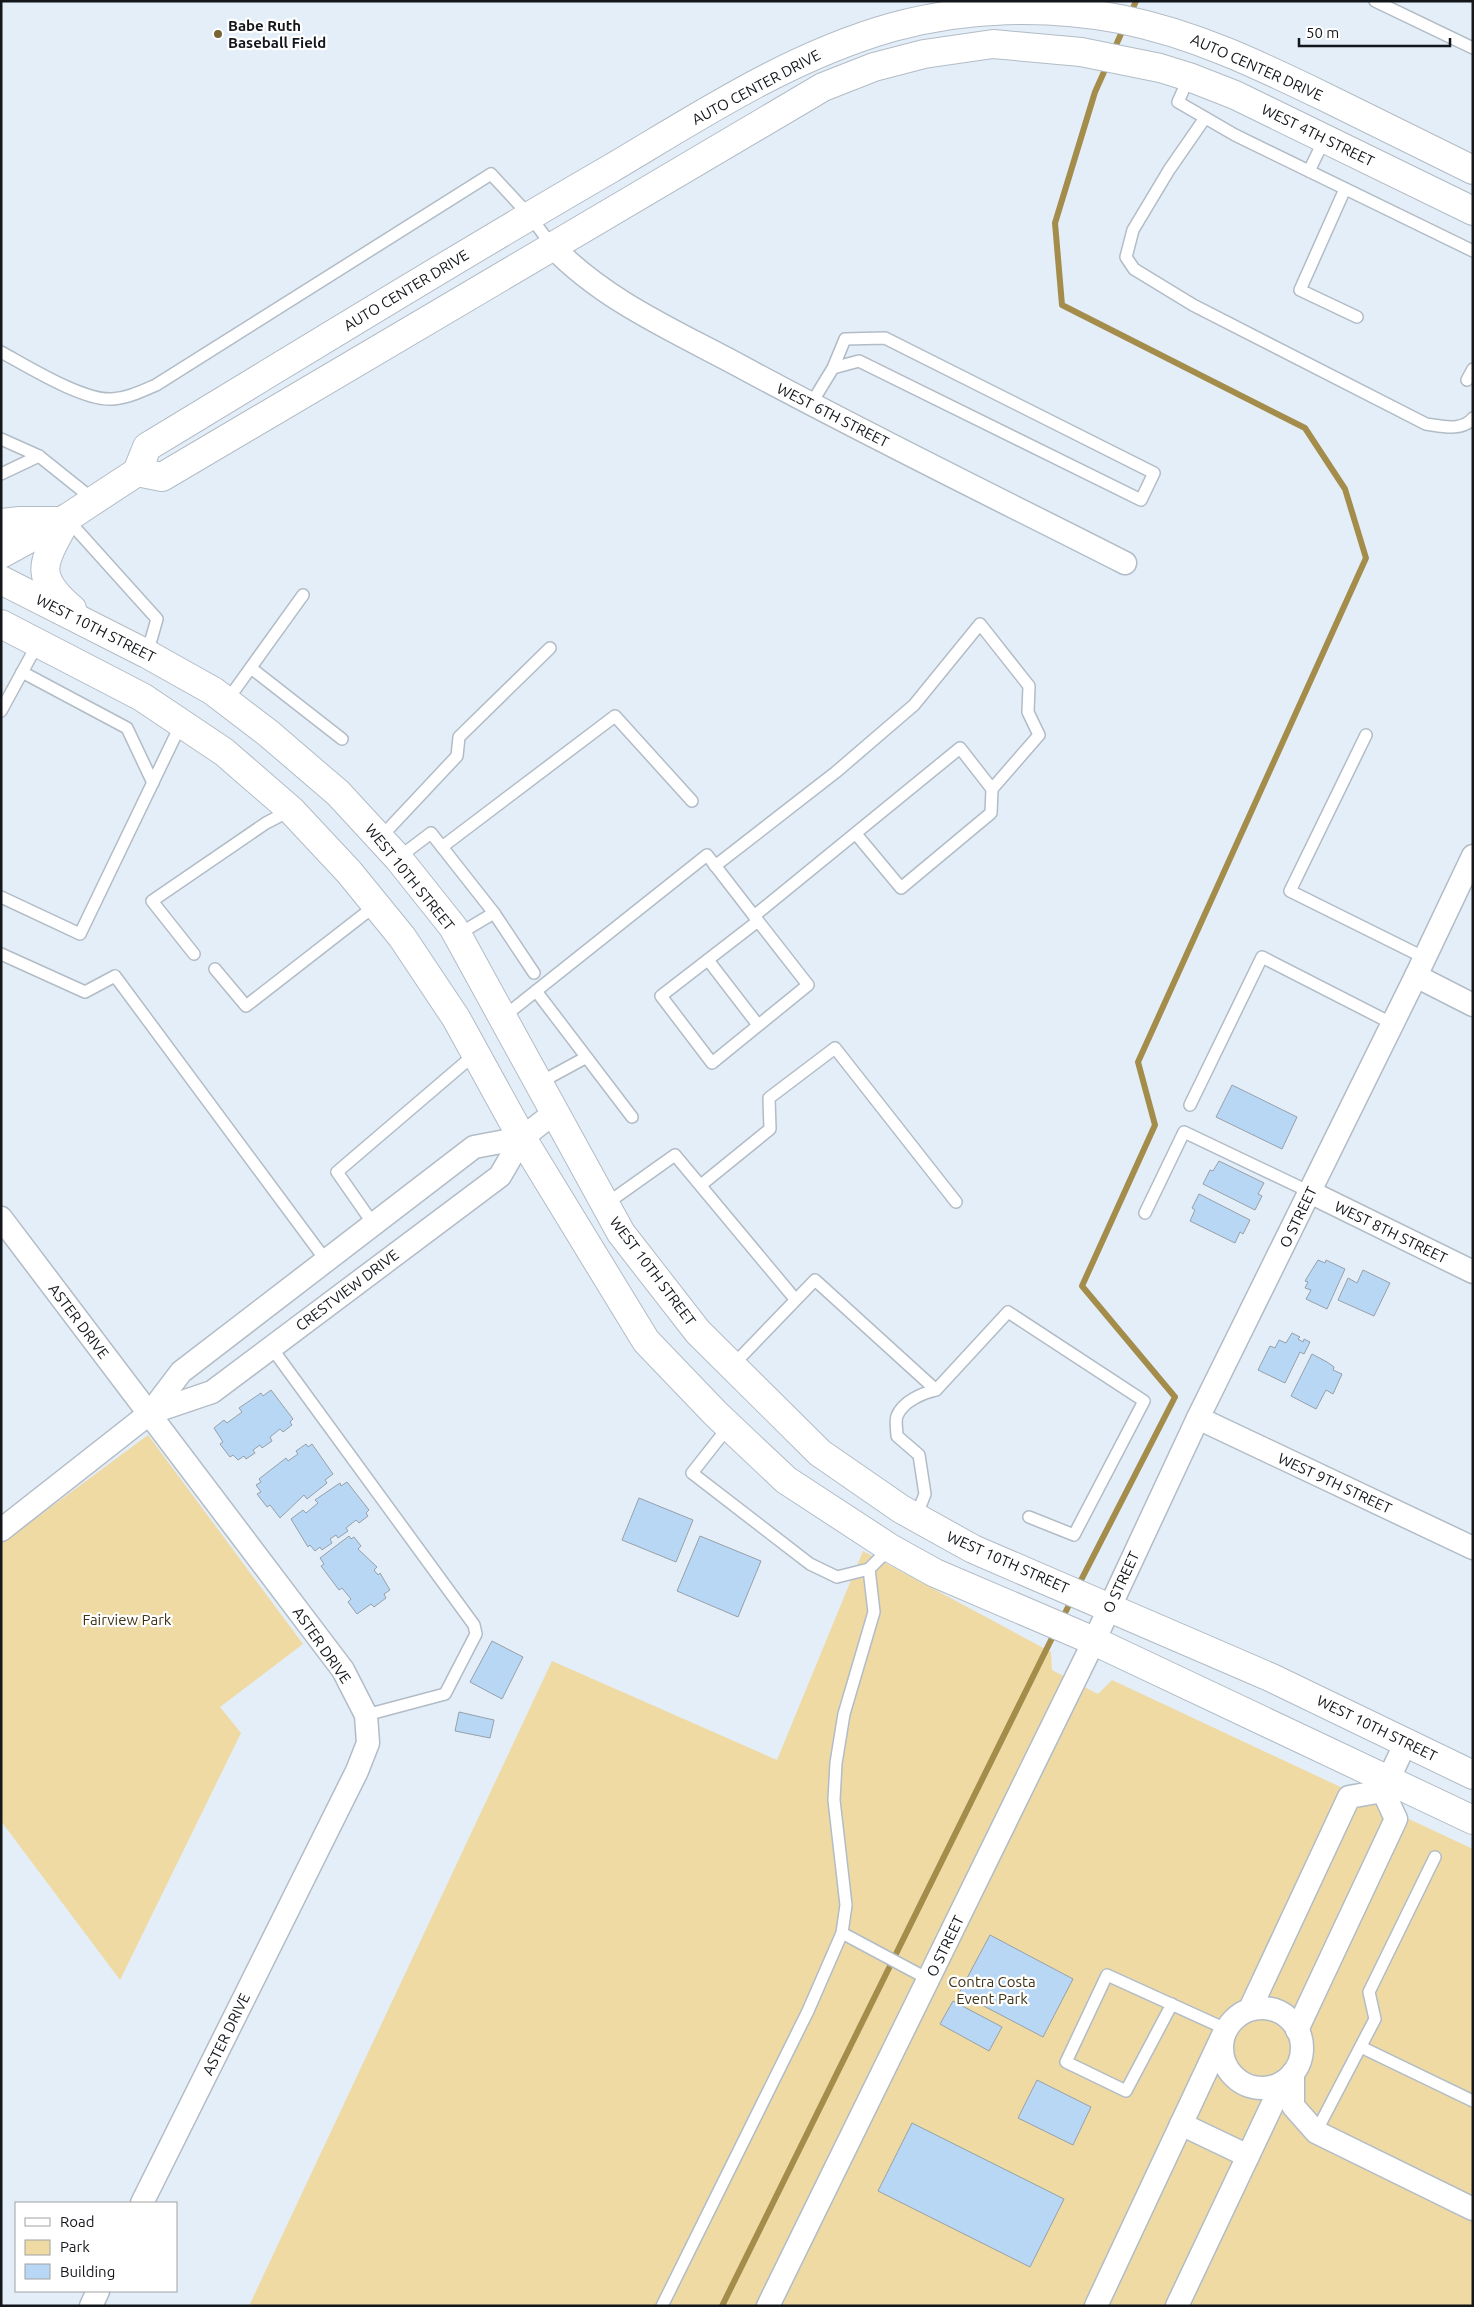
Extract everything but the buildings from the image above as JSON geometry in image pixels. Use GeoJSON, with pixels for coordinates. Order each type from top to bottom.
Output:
{"type":"FeatureCollection","features":[{"type":"Feature","properties":{"kind":"main road","name":"AUTO CENTER DRIVE"},"geometry":{"type":"LineString","coordinates":[[1160,68],[1081,52],[993,44],[924,54],[874,67],[823,87],[162,477],[137,472],[147,447],[529,215],[759,82],[818,53],[896,26],[982,6],[1090,15],[1165,29],[1223,49],[1473,170]]}},
{"type":"Feature","properties":{"kind":"main road","name":"WEST 4TH STREET"},"geometry":{"type":"LineString","coordinates":[[1160,68],[1189,76],[1325,138],[1473,211]]}},
{"type":"Feature","properties":{"kind":"main road"},"geometry":{"type":"LineString","coordinates":[[1,554],[64,520],[137,472]]}},
{"type":"Feature","properties":{"kind":"main road"},"geometry":{"type":"LineString","coordinates":[[1,523],[64,520]]}},
{"type":"Feature","properties":{"kind":"main road"},"geometry":{"type":"LineString","coordinates":[[64,520],[47,556],[45,573],[53,592],[94,627]]}},
{"type":"Feature","properties":{"kind":"main road","name":"WEST 10TH STREET"},"geometry":{"type":"LineString","coordinates":[[1,580],[147,654],[212,691],[268,733],[338,793],[389,848],[457,935],[621,1233],[692,1324],[820,1453],[916,1517],[973,1549],[1272,1678],[1473,1775]]}},
{"type":"Feature","properties":{"kind":"main road"},"geometry":{"type":"LineString","coordinates":[[1,624],[142,697],[224,752],[291,810],[402,936],[456,1018],[522,1138],[646,1341],[729,1426],[786,1480],[890,1548],[935,1572],[1094,1642],[1386,1786],[1473,1820]]}},
{"type":"Feature","properties":{"kind":"street"},"geometry":{"type":"LineString","coordinates":[[982,6],[993,44]]}},
{"type":"Feature","properties":{"kind":"street","name":"WEST 6TH STREET"},"geometry":{"type":"LineString","coordinates":[[553,247],[574,269],[609,295],[811,404],[1125,563]]}},
{"type":"Feature","properties":{"kind":"street","name":"O STREET"},"geometry":{"type":"LineString","coordinates":[[768,2306],[1094,1642],[1198,1418],[1421,967],[1473,856]]}},
{"type":"Feature","properties":{"kind":"street"},"geometry":{"type":"LineString","coordinates":[[1421,967],[1473,1005]]}},
{"type":"Feature","properties":{"kind":"street","name":"CRESTVIEW DRIVE"},"geometry":{"type":"LineString","coordinates":[[150,1413],[212,1392],[500,1176],[522,1138],[554,1113]]}},
{"type":"Feature","properties":{"kind":"street","name":"CRESTVIEW DRIVE"},"geometry":{"type":"LineString","coordinates":[[1,1530],[150,1413],[181,1372],[327,1262],[474,1147],[522,1138]]}},
{"type":"Feature","properties":{"kind":"street","name":"WEST 8TH STREET"},"geometry":{"type":"LineString","coordinates":[[1310,1192],[1473,1272]]}},
{"type":"Feature","properties":{"kind":"street","name":"ASTER DRIVE"},"geometry":{"type":"LineString","coordinates":[[3,1226],[150,1413],[342,1670],[366,1715],[368,1743],[357,1771],[142,2202]]}},
{"type":"Feature","properties":{"kind":"street","name":"WEST 9TH STREET"},"geometry":{"type":"LineString","coordinates":[[1198,1418],[1473,1548]]}},
{"type":"Feature","properties":{"kind":"street"},"geometry":{"type":"LineString","coordinates":[[1297,2030],[1396,1819],[1386,1786],[1406,1742]]}},
{"type":"Feature","properties":{"kind":"street"},"geometry":{"type":"LineString","coordinates":[[1250,2009],[1350,1796],[1386,1786]]}},
{"type":"Feature","properties":{"kind":"street"},"geometry":{"type":"LineString","coordinates":[[1096,2306],[1225,2032],[1239,2014],[1250,2009],[1274,2010],[1285,2015],[1297,2030],[1302,2047],[1300,2061],[1288,2077],[1248,2156],[1177,2306]]}},
{"type":"Feature","properties":{"kind":"street"},"geometry":{"type":"LineString","coordinates":[[1225,2032],[1221,2049],[1224,2063],[1232,2074],[1243,2083],[1256,2088],[1270,2087],[1288,2077]]}},
{"type":"Feature","properties":{"kind":"street"},"geometry":{"type":"LineString","coordinates":[[1288,2077],[1293,2106],[1316,2132],[1473,2209]]}},
{"type":"Feature","properties":{"kind":"street"},"geometry":{"type":"LineString","coordinates":[[1181,2124],[1248,2156]]}},
{"type":"Feature","properties":{"kind":"street"},"geometry":{"type":"LineString","coordinates":[[91,2306],[98,2292]]}},
{"type":"Feature","properties":{"kind":"lane"},"geometry":{"type":"LineString","coordinates":[[1375,1],[1473,48]]}},
{"type":"Feature","properties":{"kind":"lane"},"geometry":{"type":"LineString","coordinates":[[1189,76],[1178,102],[1205,118],[1309,171],[1473,251]]}},
{"type":"Feature","properties":{"kind":"lane"},"geometry":{"type":"LineString","coordinates":[[1205,118],[1169,170],[1133,230],[1126,257],[1134,269],[1193,305],[1426,424],[1453,428],[1471,421],[1473,418]]}},
{"type":"Feature","properties":{"kind":"lane"},"geometry":{"type":"LineString","coordinates":[[1309,171],[1325,138]]}},
{"type":"Feature","properties":{"kind":"lane"},"geometry":{"type":"LineString","coordinates":[[1,352],[86,394],[110,399],[132,395],[156,384],[491,174],[529,215],[553,247]]}},
{"type":"Feature","properties":{"kind":"lane"},"geometry":{"type":"LineString","coordinates":[[1345,189],[1300,290],[1357,317]]}},
{"type":"Feature","properties":{"kind":"lane"},"geometry":{"type":"LineString","coordinates":[[811,404],[833,368],[845,339],[885,338],[1154,473],[1141,500],[859,361],[833,368]]}},
{"type":"Feature","properties":{"kind":"lane"},"geometry":{"type":"LineString","coordinates":[[1467,380],[1473,369]]}},
{"type":"Feature","properties":{"kind":"lane"},"geometry":{"type":"LineString","coordinates":[[1,439],[39,456],[94,500]]}},
{"type":"Feature","properties":{"kind":"lane"},"geometry":{"type":"LineString","coordinates":[[1,474],[39,456]]}},
{"type":"Feature","properties":{"kind":"lane"},"geometry":{"type":"LineString","coordinates":[[64,520],[157,618],[147,654]]}},
{"type":"Feature","properties":{"kind":"lane"},"geometry":{"type":"LineString","coordinates":[[226,702],[303,595]]}},
{"type":"Feature","properties":{"kind":"lane"},"geometry":{"type":"LineString","coordinates":[[715,866],[836,772],[914,705],[980,624],[1029,686],[1028,712],[1039,735],[992,789],[991,813],[901,888],[856,834]]}},
{"type":"Feature","properties":{"kind":"lane"},"geometry":{"type":"LineString","coordinates":[[1,711],[38,643]]}},
{"type":"Feature","properties":{"kind":"lane"},"geometry":{"type":"LineString","coordinates":[[389,848],[457,756],[459,737],[550,648]]}},
{"type":"Feature","properties":{"kind":"lane"},"geometry":{"type":"LineString","coordinates":[[251,668],[342,739]]}},
{"type":"Feature","properties":{"kind":"lane"},"geometry":{"type":"LineString","coordinates":[[22,672],[127,728],[153,783]]}},
{"type":"Feature","properties":{"kind":"lane"},"geometry":{"type":"LineString","coordinates":[[442,848],[615,716],[692,801]]}},
{"type":"Feature","properties":{"kind":"lane"},"geometry":{"type":"LineString","coordinates":[[1,897],[80,934],[181,724]]}},
{"type":"Feature","properties":{"kind":"lane"},"geometry":{"type":"LineString","coordinates":[[1366,735],[1290,892],[1421,967]]}},
{"type":"Feature","properties":{"kind":"lane"},"geometry":{"type":"LineString","coordinates":[[502,1018],[707,855],[756,919],[808,985],[712,1063],[661,996],[708,960],[756,919],[856,834],[960,748],[992,789]]}},
{"type":"Feature","properties":{"kind":"lane"},"geometry":{"type":"LineString","coordinates":[[194,954],[152,901],[266,823],[291,810]]}},
{"type":"Feature","properties":{"kind":"lane"},"geometry":{"type":"LineString","coordinates":[[389,848],[431,833],[494,913],[534,973]]}},
{"type":"Feature","properties":{"kind":"lane"},"geometry":{"type":"LineString","coordinates":[[215,969],[246,1006],[376,905]]}},
{"type":"Feature","properties":{"kind":"lane"},"geometry":{"type":"LineString","coordinates":[[457,935],[494,913]]}},
{"type":"Feature","properties":{"kind":"lane"},"geometry":{"type":"LineString","coordinates":[[1,954],[85,992],[115,976],[327,1262]]}},
{"type":"Feature","properties":{"kind":"lane"},"geometry":{"type":"LineString","coordinates":[[1190,1105],[1262,957],[1393,1024]]}},
{"type":"Feature","properties":{"kind":"lane"},"geometry":{"type":"LineString","coordinates":[[708,960],[758,1026]]}},
{"type":"Feature","properties":{"kind":"lane"},"geometry":{"type":"LineString","coordinates":[[536,992],[632,1117]]}},
{"type":"Feature","properties":{"kind":"lane"},"geometry":{"type":"LineString","coordinates":[[701,1185],[770,1129],[769,1098],[835,1048],[956,1202]]}},
{"type":"Feature","properties":{"kind":"lane"},"geometry":{"type":"LineString","coordinates":[[374,1225],[337,1172],[475,1054]]}},
{"type":"Feature","properties":{"kind":"lane"},"geometry":{"type":"LineString","coordinates":[[538,1084],[585,1058]]}},
{"type":"Feature","properties":{"kind":"lane"},"geometry":{"type":"LineString","coordinates":[[1145,1213],[1184,1132],[1310,1192]]}},
{"type":"Feature","properties":{"kind":"lane"},"geometry":{"type":"LineString","coordinates":[[605,1204],[676,1154],[795,1299]]}},
{"type":"Feature","properties":{"kind":"lane"},"geometry":{"type":"LineString","coordinates":[[732,1366],[815,1280],[936,1390]]}},
{"type":"Feature","properties":{"kind":"lane"},"geometry":{"type":"LineString","coordinates":[[916,1517],[925,1494],[919,1455],[898,1436],[897,1416],[906,1405],[921,1394],[936,1390],[1008,1312],[1144,1401],[1074,1536],[1029,1517]]}},
{"type":"Feature","properties":{"kind":"lane"},"geometry":{"type":"LineString","coordinates":[[271,1347],[474,1625],[476,1634],[445,1694],[366,1715]]}},
{"type":"Feature","properties":{"kind":"lane"},"geometry":{"type":"LineString","coordinates":[[729,1426],[692,1473],[810,1564],[837,1577],[869,1569],[890,1548]]}},
{"type":"Feature","properties":{"kind":"lane"},"geometry":{"type":"LineString","coordinates":[[662,2306],[808,2011],[842,1933],[846,1905],[834,1800],[836,1763],[844,1714],[874,1612],[869,1569]]}},
{"type":"Feature","properties":{"kind":"lane"},"geometry":{"type":"LineString","coordinates":[[1316,2132],[1375,2018],[1369,1992],[1435,1857]]}},
{"type":"Feature","properties":{"kind":"lane"},"geometry":{"type":"LineString","coordinates":[[842,1933],[928,1979]]}},
{"type":"Feature","properties":{"kind":"lane"},"geometry":{"type":"LineString","coordinates":[[1172,2004],[1126,2091],[1066,2062],[1108,1976],[1172,2004],[1225,2032]]}},
{"type":"Feature","properties":{"kind":"lane"},"geometry":{"type":"LineString","coordinates":[[1361,2047],[1473,2101]]}},
{"type":"Feature","properties":{"kind":"green space","name":"Fairview Park"},"geometry":{"type":"Polygon","coordinates":[[[148,1435],[303,1644],[220,1707],[241,1733],[120,1980],[1,1821],[1,1544],[148,1435]]]}},
{"type":"Feature","properties":{"kind":"green space","name":"Contra Costa Event Park"},"geometry":{"type":"Polygon","coordinates":[[[863,1551],[1051,1652],[1052,1670],[1098,1694],[1112,1680],[1473,1849],[1473,2306],[249,2306],[552,1661],[777,1760],[863,1551]]]}},
{"type":"Feature","properties":{"kind":"waterway"},"geometry":{"type":"LineString","coordinates":[[1130,15],[1136,1]]}},
{"type":"Feature","properties":{"kind":"waterway"},"geometry":{"type":"LineString","coordinates":[[1113,52],[1124,27]]}},
{"type":"Feature","properties":{"kind":"waterway"},"geometry":{"type":"LineString","coordinates":[[1077,1588],[1175,1397],[1082,1286],[1155,1125],[1138,1062],[1366,558],[1345,489],[1305,428],[1062,305],[1055,223],[1095,92],[1108,63]]}},
{"type":"Feature","properties":{"kind":"waterway"},"geometry":{"type":"LineString","coordinates":[[1062,1619],[1072,1599]]}},
{"type":"Feature","properties":{"kind":"waterway"},"geometry":{"type":"LineString","coordinates":[[722,2306],[1055,1632]]}},
{"type":"Feature","properties":{"kind":"place","name":"Babe Ruth Baseball Field"},"geometry":{"type":"Point","coordinates":[218,34]}}]}
